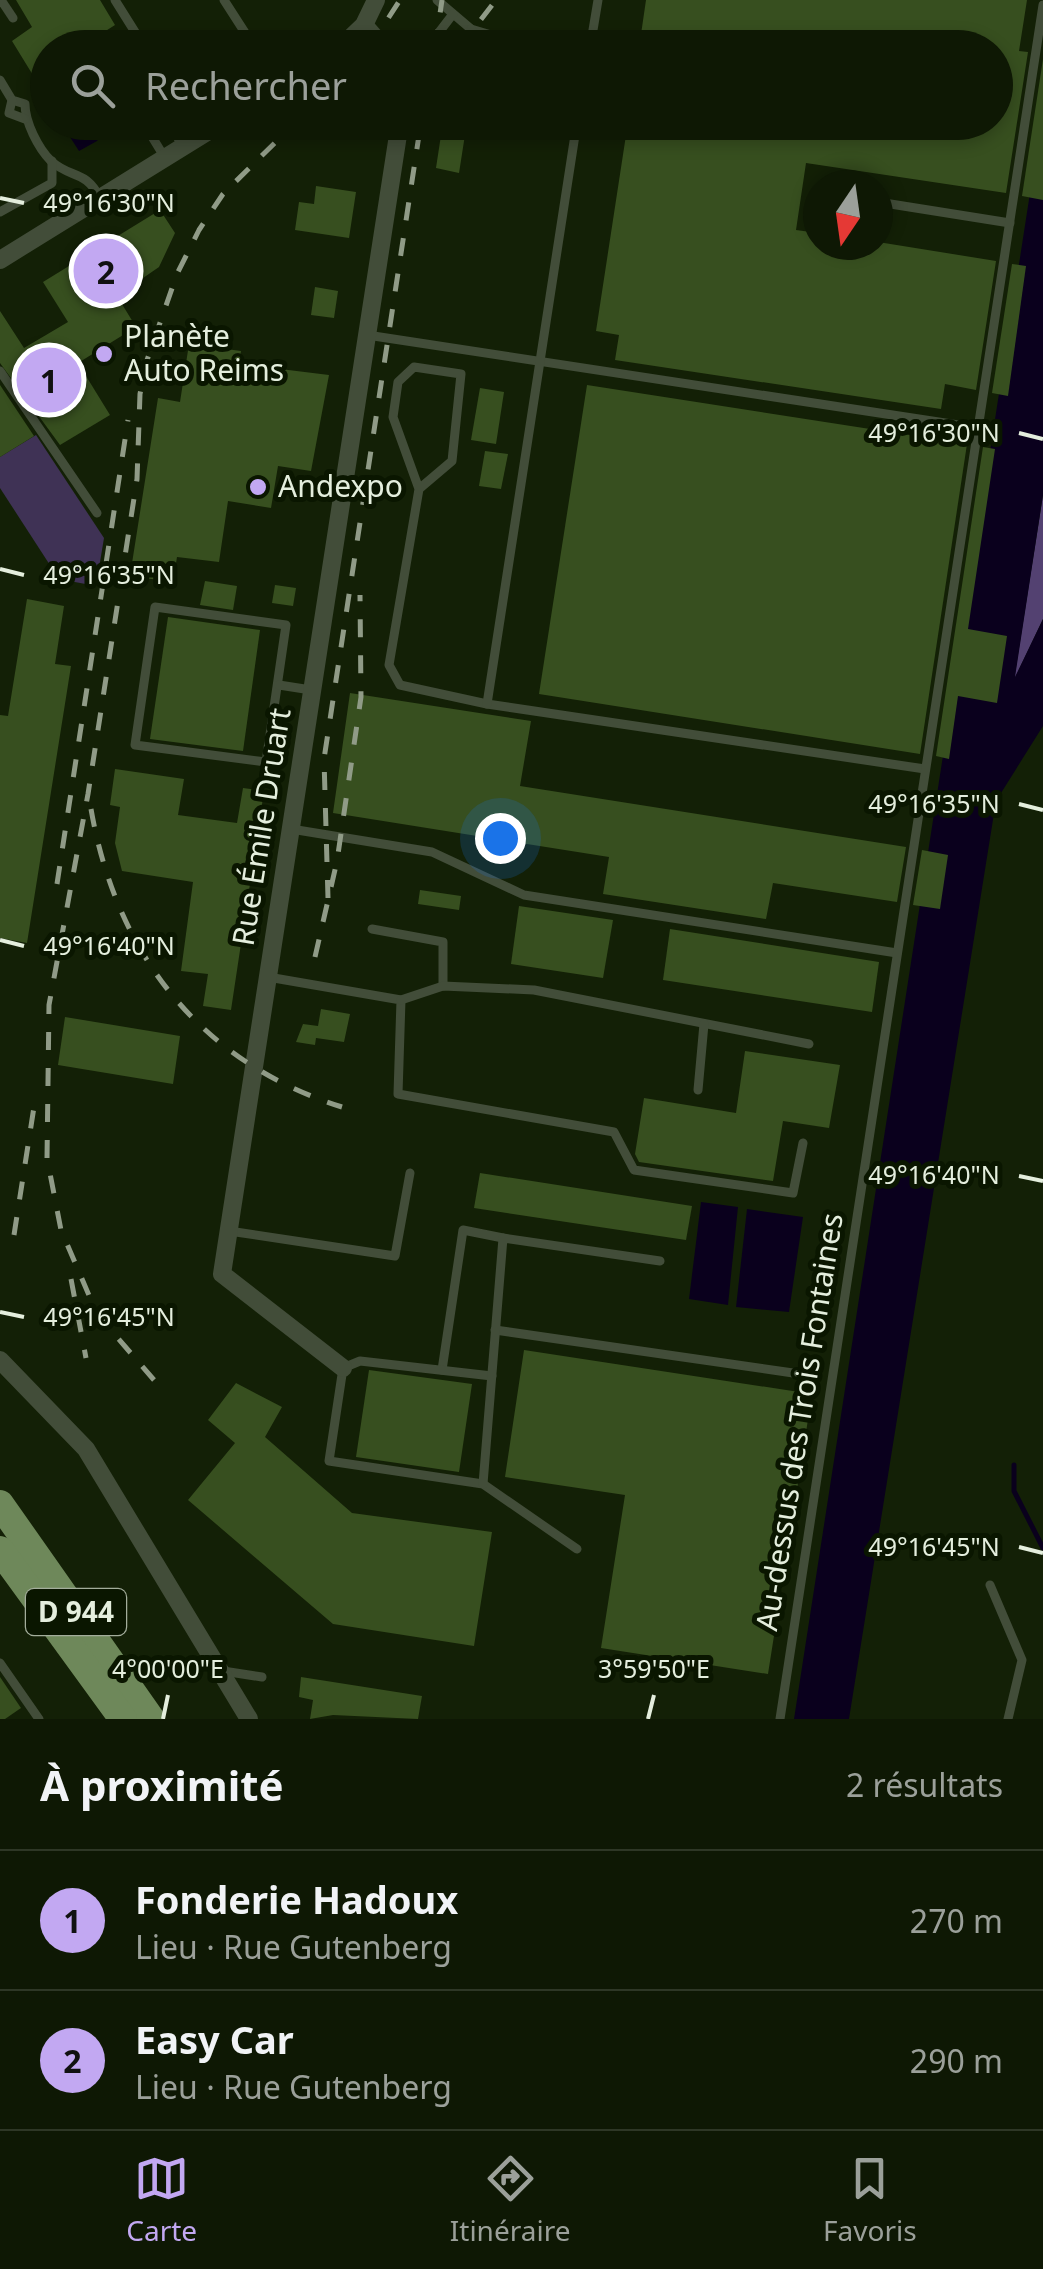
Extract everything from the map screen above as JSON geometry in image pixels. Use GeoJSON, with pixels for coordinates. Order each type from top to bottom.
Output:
{"type":"FeatureCollection","features":[{"type":"Feature","properties":{"kind":"highway","name":"D 944"},"geometry":{"type":"LineString","coordinates":[[0,1511],[131,1719]]}},
{"type":"Feature","properties":{"kind":"highway","name":"D 944"},"geometry":{"type":"LineString","coordinates":[[0,1511],[151,1719]]}},
{"type":"Feature","properties":{"kind":"highway"},"geometry":{"type":"LineString","coordinates":[[0,1550],[123,1719]]}},
{"type":"Feature","properties":{"kind":"street"},"geometry":{"type":"LineString","coordinates":[[359,30],[376,0]]}},
{"type":"Feature","properties":{"kind":"street"},"geometry":{"type":"LineString","coordinates":[[364,25],[368,30]]}},
{"type":"Feature","properties":{"kind":"street"},"geometry":{"type":"LineString","coordinates":[[0,260],[194,140]]}},
{"type":"Feature","properties":{"kind":"street","name":"Rue Émile Druart"},"geometry":{"type":"LineString","coordinates":[[343,1368],[222,1274],[397,140]]}},
{"type":"Feature","properties":{"kind":"street"},"geometry":{"type":"LineString","coordinates":[[0,1360],[86,1448],[249,1719]]}},
{"type":"Feature","properties":{"kind":"lane"},"geometry":{"type":"LineString","coordinates":[[1,0],[13,18]]}},
{"type":"Feature","properties":{"kind":"lane"},"geometry":{"type":"LineString","coordinates":[[115,0],[134,30]]}},
{"type":"Feature","properties":{"kind":"lane"},"geometry":{"type":"LineString","coordinates":[[224,0],[243,30]]}},
{"type":"Feature","properties":{"kind":"lane"},"geometry":{"type":"LineString","coordinates":[[437,0],[474,30]]}},
{"type":"Feature","properties":{"kind":"lane"},"geometry":{"type":"LineString","coordinates":[[593,30],[598,0]]}},
{"type":"Feature","properties":{"kind":"lane","name":"Au-dessus des Trois Fontaines"},"geometry":{"type":"LineString","coordinates":[[780,1719],[1043,5]]}},
{"type":"Feature","properties":{"kind":"lane"},"geometry":{"type":"LineString","coordinates":[[441,30],[453,14]]}},
{"type":"Feature","properties":{"kind":"lane"},"geometry":{"type":"LineString","coordinates":[[0,80],[12,100],[9,113],[25,119],[30,127]]}},
{"type":"Feature","properties":{"kind":"lane"},"geometry":{"type":"LineString","coordinates":[[38,140],[52,161],[89,178],[100,198]]}},
{"type":"Feature","properties":{"kind":"lane"},"geometry":{"type":"LineString","coordinates":[[154,140],[165,158]]}},
{"type":"Feature","properties":{"kind":"lane"},"geometry":{"type":"LineString","coordinates":[[179,140],[183,147]]}},
{"type":"Feature","properties":{"kind":"lane"},"geometry":{"type":"LineString","coordinates":[[486,704],[574,140]]}},
{"type":"Feature","properties":{"kind":"lane"},"geometry":{"type":"LineString","coordinates":[[0,212],[52,183],[52,161]]}},
{"type":"Feature","properties":{"kind":"lane"},"geometry":{"type":"LineString","coordinates":[[893,204],[1010,222]]}},
{"type":"Feature","properties":{"kind":"lane"},"geometry":{"type":"LineString","coordinates":[[367,335],[978,428]]}},
{"type":"Feature","properties":{"kind":"lane"},"geometry":{"type":"LineString","coordinates":[[420,489],[452,461],[461,374],[414,367],[398,382],[392,417],[420,489],[389,666],[400,685],[486,704],[926,770]]}},
{"type":"Feature","properties":{"kind":"lane"},"geometry":{"type":"LineString","coordinates":[[0,371],[98,512]]}},
{"type":"Feature","properties":{"kind":"lane"},"geometry":{"type":"LineString","coordinates":[[156,607],[286,624],[279,684],[266,762],[135,745],[156,607]]}},
{"type":"Feature","properties":{"kind":"lane"},"geometry":{"type":"LineString","coordinates":[[279,684],[311,690]]}},
{"type":"Feature","properties":{"kind":"lane"},"geometry":{"type":"LineString","coordinates":[[290,829],[432,852],[524,895],[897,953]]}},
{"type":"Feature","properties":{"kind":"lane"},"geometry":{"type":"LineString","coordinates":[[372,928],[443,942],[443,986]]}},
{"type":"Feature","properties":{"kind":"lane"},"geometry":{"type":"LineString","coordinates":[[268,977],[401,1000],[443,986],[534,990],[809,1044]]}},
{"type":"Feature","properties":{"kind":"lane"},"geometry":{"type":"LineString","coordinates":[[401,1000],[398,1094],[614,1132],[634,1170],[793,1192],[804,1143]]}},
{"type":"Feature","properties":{"kind":"lane"},"geometry":{"type":"LineString","coordinates":[[698,1090],[704,1024]]}},
{"type":"Feature","properties":{"kind":"lane"},"geometry":{"type":"LineString","coordinates":[[228,1231],[395,1256],[410,1173]]}},
{"type":"Feature","properties":{"kind":"lane"},"geometry":{"type":"LineString","coordinates":[[442,1370],[463,1230],[660,1261]]}},
{"type":"Feature","properties":{"kind":"lane"},"geometry":{"type":"LineString","coordinates":[[483,1484],[502,1238]]}},
{"type":"Feature","properties":{"kind":"lane"},"geometry":{"type":"LineString","coordinates":[[495,1330],[800,1374]]}},
{"type":"Feature","properties":{"kind":"lane"},"geometry":{"type":"LineString","coordinates":[[492,1376],[360,1361],[343,1368],[329,1461],[483,1484],[577,1549]]}},
{"type":"Feature","properties":{"kind":"lane"},"geometry":{"type":"LineString","coordinates":[[990,1584],[1022,1660],[1008,1719]]}},
{"type":"Feature","properties":{"kind":"lane"},"geometry":{"type":"LineString","coordinates":[[0,1663],[39,1719]]}},
{"type":"Feature","properties":{"kind":"lane"},"geometry":{"type":"LineString","coordinates":[[221,1670],[262,1677]]}},
{"type":"Feature","properties":{"kind":"shaded area"},"geometry":{"type":"Polygon","coordinates":[[[1043,109],[1043,495],[1015,677],[1043,619],[1043,726],[996,801],[849,1719],[794,1719],[1043,109]]]}},
{"type":"Feature","properties":{"kind":"shaded area"},"geometry":{"type":"Polygon","coordinates":[[[72,140],[98,140],[97,141],[79,151],[72,140]]]}},
{"type":"Feature","properties":{"kind":"shaded area"},"geometry":{"type":"Polygon","coordinates":[[[36,435],[104,538],[96,586],[59,579],[0,488],[0,457],[36,435]]]}},
{"type":"Feature","properties":{"kind":"shaded area"},"geometry":{"type":"Polygon","coordinates":[[[1043,495],[1043,619],[1014,680],[1043,495]]]}},
{"type":"Feature","properties":{"kind":"shaded area"},"geometry":{"type":"Polygon","coordinates":[[[701,1202],[738,1207],[728,1305],[689,1299],[701,1202]]]}},
{"type":"Feature","properties":{"kind":"shaded area"},"geometry":{"type":"Polygon","coordinates":[[[747,1209],[803,1217],[789,1312],[736,1307],[747,1209]]]}},
{"type":"Feature","properties":{"kind":"building"},"geometry":{"type":"Polygon","coordinates":[[[16,0],[100,0],[115,25],[107,30],[30,30],[30,70],[12,41],[32,27],[16,0]]]}},
{"type":"Feature","properties":{"kind":"building"},"geometry":{"type":"Polygon","coordinates":[[[646,0],[1027,0],[1019,51],[1028,52],[1006,193],[893,176],[893,170],[853,170],[806,163],[803,170],[796,230],[803,231],[803,260],[893,260],[893,244],[996,261],[976,390],[945,384],[941,409],[615,360],[619,335],[596,331],[625,140],[1013,140],[1013,30],[642,30],[646,0]]]}},
{"type":"Feature","properties":{"kind":"building"},"geometry":{"type":"Polygon","coordinates":[[[1043,59],[1043,200],[1022,196],[1043,59]]]}},
{"type":"Feature","properties":{"kind":"building"},"geometry":{"type":"Polygon","coordinates":[[[440,140],[464,140],[459,173],[436,168],[440,140]]]}},
{"type":"Feature","properties":{"kind":"building"},"geometry":{"type":"Polygon","coordinates":[[[316,186],[356,192],[349,238],[295,230],[299,202],[314,204],[316,186]]]}},
{"type":"Feature","properties":{"kind":"building"},"geometry":{"type":"Polygon","coordinates":[[[160,210],[175,233],[159,267],[117,296],[136,327],[78,363],[110,415],[60,445],[0,363],[0,311],[24,348],[68,322],[43,282],[160,210]]]}},
{"type":"Feature","properties":{"kind":"building"},"geometry":{"type":"Polygon","coordinates":[[[1012,264],[1026,266],[1008,396],[992,393],[1012,264]]]}},
{"type":"Feature","properties":{"kind":"building"},"geometry":{"type":"Polygon","coordinates":[[[315,287],[338,291],[334,318],[311,315],[315,287]]]}},
{"type":"Feature","properties":{"kind":"building"},"geometry":{"type":"Polygon","coordinates":[[[189,344],[241,351],[239,364],[329,375],[311,471],[278,466],[271,508],[228,501],[219,562],[177,557],[173,582],[130,576],[158,398],[180,402],[189,344]]]}},
{"type":"Feature","properties":{"kind":"building"},"geometry":{"type":"Polygon","coordinates":[[[0,385],[34,436],[0,457],[0,385]]]}},
{"type":"Feature","properties":{"kind":"building"},"geometry":{"type":"Polygon","coordinates":[[[587,385],[967,444],[920,754],[539,694],[587,385]]]}},
{"type":"Feature","properties":{"kind":"building"},"geometry":{"type":"Polygon","coordinates":[[[480,388],[504,392],[496,444],[471,440],[480,388]]]}},
{"type":"Feature","properties":{"kind":"building"},"geometry":{"type":"Polygon","coordinates":[[[983,447],[995,449],[968,629],[1007,636],[997,703],[958,696],[949,759],[936,756],[983,447]]]}},
{"type":"Feature","properties":{"kind":"building"},"geometry":{"type":"Polygon","coordinates":[[[485,451],[508,454],[501,489],[479,486],[485,451]]]}},
{"type":"Feature","properties":{"kind":"building"},"geometry":{"type":"Polygon","coordinates":[[[205,581],[237,586],[233,610],[200,605],[205,581]]]}},
{"type":"Feature","properties":{"kind":"building"},"geometry":{"type":"Polygon","coordinates":[[[275,585],[296,588],[293,606],[272,603],[275,585]]]}},
{"type":"Feature","properties":{"kind":"building"},"geometry":{"type":"Polygon","coordinates":[[[27,599],[64,606],[55,664],[71,666],[27,943],[0,938],[0,715],[8,716],[27,599]]]}},
{"type":"Feature","properties":{"kind":"building"},"geometry":{"type":"Polygon","coordinates":[[[168,617],[260,630],[243,751],[150,739],[168,617]]]}},
{"type":"Feature","properties":{"kind":"building"},"geometry":{"type":"Polygon","coordinates":[[[350,693],[531,721],[520,786],[906,847],[897,902],[773,883],[766,919],[603,894],[609,857],[333,813],[350,693]]]}},
{"type":"Feature","properties":{"kind":"building"},"geometry":{"type":"Polygon","coordinates":[[[115,769],[184,779],[178,815],[237,823],[243,788],[264,791],[231,1010],[203,1006],[208,974],[181,971],[193,882],[122,871],[115,843],[120,807],[110,805],[115,769]]]}},
{"type":"Feature","properties":{"kind":"building"},"geometry":{"type":"Polygon","coordinates":[[[922,850],[948,855],[940,909],[913,905],[922,850]]]}},
{"type":"Feature","properties":{"kind":"building"},"geometry":{"type":"Polygon","coordinates":[[[420,890],[461,896],[459,910],[418,904],[420,890]]]}},
{"type":"Feature","properties":{"kind":"building"},"geometry":{"type":"Polygon","coordinates":[[[519,906],[613,920],[603,978],[511,964],[519,906]]]}},
{"type":"Feature","properties":{"kind":"building"},"geometry":{"type":"Polygon","coordinates":[[[670,929],[879,962],[872,1012],[663,980],[670,929]]]}},
{"type":"Feature","properties":{"kind":"building"},"geometry":{"type":"Polygon","coordinates":[[[321,1009],[350,1014],[344,1042],[316,1038],[315,1045],[296,1042],[303,1024],[318,1026],[321,1009]]]}},
{"type":"Feature","properties":{"kind":"building"},"geometry":{"type":"Polygon","coordinates":[[[65,1017],[180,1036],[173,1084],[58,1065],[65,1017]]]}},
{"type":"Feature","properties":{"kind":"building"},"geometry":{"type":"Polygon","coordinates":[[[745,1051],[840,1065],[829,1128],[783,1121],[773,1181],[639,1162],[635,1154],[644,1098],[736,1113],[745,1051]]]}},
{"type":"Feature","properties":{"kind":"building"},"geometry":{"type":"Polygon","coordinates":[[[480,1173],[692,1206],[686,1240],[474,1208],[480,1173]]]}},
{"type":"Feature","properties":{"kind":"building"},"geometry":{"type":"Polygon","coordinates":[[[524,1350],[812,1394],[768,1674],[601,1648],[625,1495],[505,1477],[524,1350]]]}},
{"type":"Feature","properties":{"kind":"building"},"geometry":{"type":"Polygon","coordinates":[[[369,1370],[472,1384],[459,1472],[356,1457],[369,1370]]]}},
{"type":"Feature","properties":{"kind":"building"},"geometry":{"type":"Polygon","coordinates":[[[236,1383],[282,1407],[265,1437],[352,1513],[492,1532],[474,1646],[333,1624],[188,1500],[235,1443],[208,1420],[236,1383]]]}},
{"type":"Feature","properties":{"kind":"building"},"geometry":{"type":"Polygon","coordinates":[[[0,1677],[21,1708],[5,1719],[0,1719],[0,1677]]]}},
{"type":"Feature","properties":{"kind":"building"},"geometry":{"type":"Polygon","coordinates":[[[301,1677],[422,1696],[418,1719],[333,1715],[310,1719],[313,1700],[299,1697],[301,1677]]]}},
{"type":"Feature","properties":{"kind":"waterway"},"geometry":{"type":"LineString","coordinates":[[1014,1465],[1014,1491],[1043,1548]]}},
{"type":"Feature","properties":{"kind":"railway"},"geometry":{"type":"LineString","coordinates":[[381,30],[400,0]]}},
{"type":"Feature","properties":{"kind":"railway"},"geometry":{"type":"LineString","coordinates":[[438,30],[442,0]]}},
{"type":"Feature","properties":{"kind":"railway"},"geometry":{"type":"LineString","coordinates":[[473,30],[496,0]]}},
{"type":"Feature","properties":{"kind":"railway"},"geometry":{"type":"LineString","coordinates":[[154,1380],[97,1314],[61,1230],[47,1158],[49,1005],[88,794],[137,479],[140,394],[146,363],[177,274],[199,230],[223,194],[278,140]]}},
{"type":"Feature","properties":{"kind":"railway"},"geometry":{"type":"LineString","coordinates":[[328,898],[324,759],[418,140]]}},
{"type":"Feature","properties":{"kind":"railway"},"geometry":{"type":"LineString","coordinates":[[57,884],[128,420]]}},
{"type":"Feature","properties":{"kind":"railway"},"geometry":{"type":"LineString","coordinates":[[315,957],[337,861],[361,697],[360,595]]}},
{"type":"Feature","properties":{"kind":"railway"},"geometry":{"type":"LineString","coordinates":[[91,809],[103,861],[121,910],[144,955],[172,995],[206,1031],[246,1062],[291,1087],[342,1107]]}},
{"type":"Feature","properties":{"kind":"railway"},"geometry":{"type":"LineString","coordinates":[[14,1235],[36,1094]]}},
{"type":"Feature","properties":{"kind":"railway"},"geometry":{"type":"LineString","coordinates":[[71,1279],[86,1358]]}},
{"type":"Feature","properties":{"kind":"place","name":"Easy Car"},"geometry":{"type":"Point","coordinates":[106,271]}},
{"type":"Feature","properties":{"kind":"place","name":"Planète Auto Reims"},"geometry":{"type":"Point","coordinates":[104,354]}},
{"type":"Feature","properties":{"kind":"place","name":"Fonderie Hadoux"},"geometry":{"type":"Point","coordinates":[49,380]}},
{"type":"Feature","properties":{"kind":"place","name":"Andexpo"},"geometry":{"type":"Point","coordinates":[258,487]}}]}
